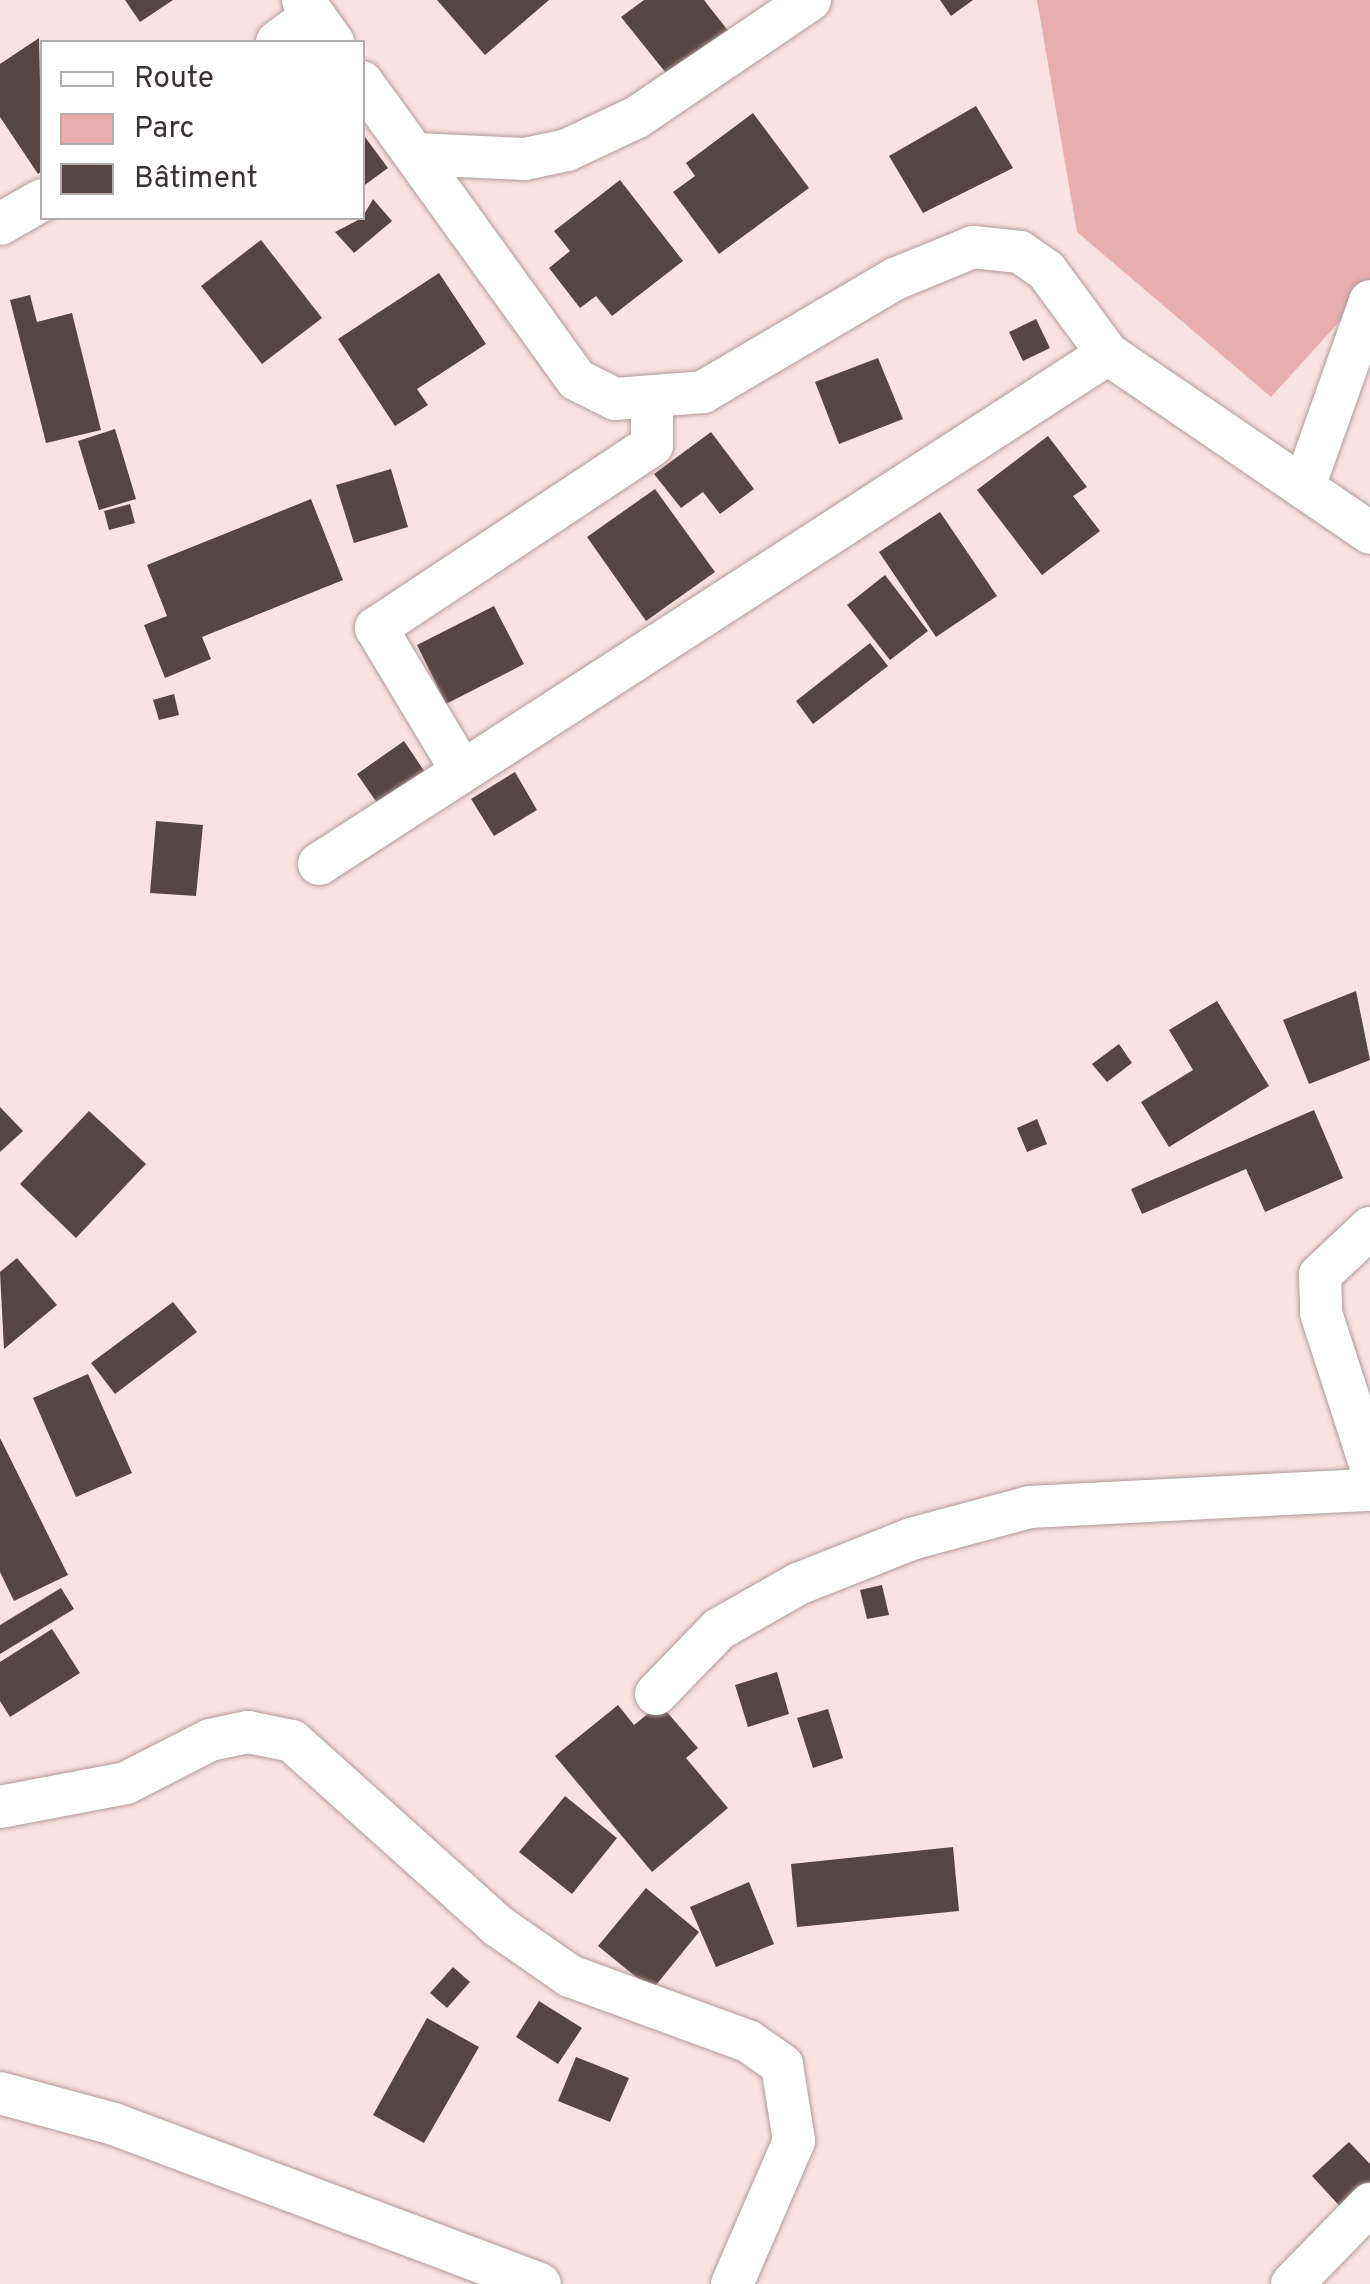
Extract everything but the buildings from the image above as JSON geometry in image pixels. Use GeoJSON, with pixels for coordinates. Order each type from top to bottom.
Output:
{"type":"FeatureCollection","features":[{"type":"Feature","properties":{"kind":"street"},"geometry":{"type":"LineString","coordinates":[[416,154],[525,159],[567,150],[637,118],[810,0]]}},
{"type":"Feature","properties":{"kind":"street"},"geometry":{"type":"LineString","coordinates":[[280,40],[316,19]]}},
{"type":"Feature","properties":{"kind":"street"},"geometry":{"type":"LineString","coordinates":[[365,86],[577,380],[615,399],[652,402],[703,392],[895,279],[973,247],[1020,252],[1046,270],[1108,354],[1305,484],[1370,533]]}},
{"type":"Feature","properties":{"kind":"street"},"geometry":{"type":"LineString","coordinates":[[0,224],[40,201]]}},
{"type":"Feature","properties":{"kind":"street"},"geometry":{"type":"LineString","coordinates":[[1305,484],[1370,301]]}},
{"type":"Feature","properties":{"kind":"street"},"geometry":{"type":"LineString","coordinates":[[319,864],[1108,354]]}},
{"type":"Feature","properties":{"kind":"street"},"geometry":{"type":"LineString","coordinates":[[462,771],[376,628],[652,445],[652,402]]}},
{"type":"Feature","properties":{"kind":"street"},"geometry":{"type":"LineString","coordinates":[[1370,1228],[1320,1275],[1321,1313],[1370,1464]]}},
{"type":"Feature","properties":{"kind":"street"},"geometry":{"type":"LineString","coordinates":[[656,1694],[719,1629],[798,1584],[911,1538],[1030,1508],[1370,1490]]}},
{"type":"Feature","properties":{"kind":"street"},"geometry":{"type":"LineString","coordinates":[[0,1808],[126,1783],[210,1740],[248,1732],[292,1742],[498,1926],[570,1976],[748,2041],[782,2065],[794,2141],[732,2284]]}},
{"type":"Feature","properties":{"kind":"street"},"geometry":{"type":"LineString","coordinates":[[0,2093],[114,2124],[518,2280]]}},
{"type":"Feature","properties":{"kind":"street"},"geometry":{"type":"LineString","coordinates":[[1292,2284],[1370,2204]]}},
{"type":"Feature","properties":{"kind":"green space"},"geometry":{"type":"Polygon","coordinates":[[[1037,0],[1370,0],[1370,288],[1271,397],[1077,232],[1037,0]]]}}]}
